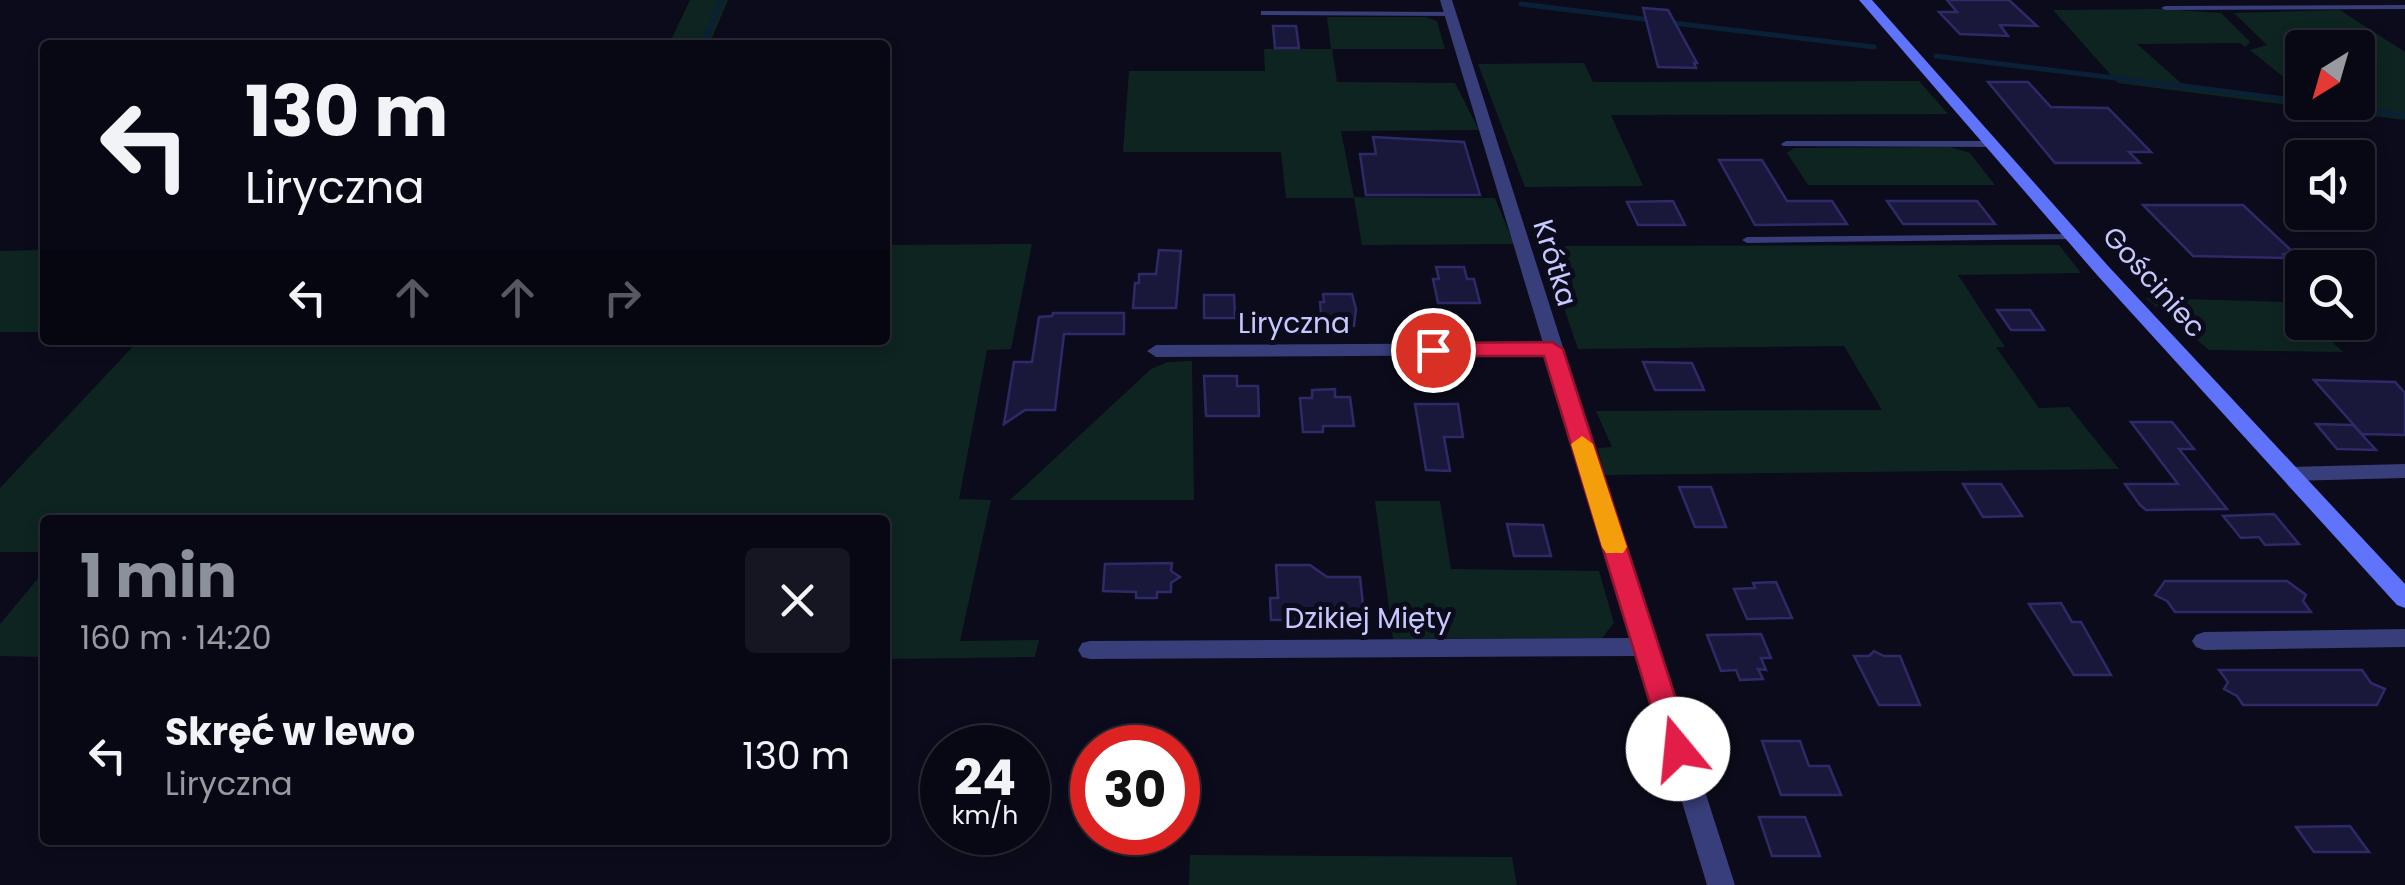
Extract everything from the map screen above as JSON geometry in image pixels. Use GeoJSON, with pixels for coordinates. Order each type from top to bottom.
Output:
{"type":"FeatureCollection","features":[{"type":"Feature","properties":{"kind":"street","name":"Gościniec"},"geometry":{"type":"LineString","coordinates":[[1866,0],[2072,237],[2405,599]]}},
{"type":"Feature","properties":{"kind":"street","name":"Krótka"},"geometry":{"type":"LineString","coordinates":[[1448,7],[1721,885]]}},
{"type":"Feature","properties":{"kind":"street","name":"Liryczna"},"geometry":{"type":"LineString","coordinates":[[1156,350],[1552,349]]}},
{"type":"Feature","properties":{"kind":"street"},"geometry":{"type":"LineString","coordinates":[[2289,474],[2405,471]]}},
{"type":"Feature","properties":{"kind":"street"},"geometry":{"type":"LineString","coordinates":[[2204,641],[2405,638]]}},
{"type":"Feature","properties":{"kind":"street","name":"Dzikiej Mięty"},"geometry":{"type":"LineString","coordinates":[[1090,650],[1646,647]]}},
{"type":"Feature","properties":{"kind":"lane"},"geometry":{"type":"LineString","coordinates":[[1264,13],[1448,7]]}},
{"type":"Feature","properties":{"kind":"lane"},"geometry":{"type":"LineString","coordinates":[[2165,8],[2405,7]]}},
{"type":"Feature","properties":{"kind":"lane"},"geometry":{"type":"LineString","coordinates":[[1786,144],[1990,144]]}},
{"type":"Feature","properties":{"kind":"lane"},"geometry":{"type":"LineString","coordinates":[[1747,240],[2072,237]]}},
{"type":"Feature","properties":{"kind":"green space"},"geometry":{"type":"Polygon","coordinates":[[[690,0],[728,0],[711,40],[671,40],[690,0]]]}},
{"type":"Feature","properties":{"kind":"green space"},"geometry":{"type":"Polygon","coordinates":[[[2053,10],[2221,13],[2250,42],[2245,47],[2240,43],[2137,44],[2181,83],[2285,97],[2285,105],[2118,83],[2053,10]]]}},
{"type":"Feature","properties":{"kind":"green space"},"geometry":{"type":"Polygon","coordinates":[[[2340,10],[2371,30],[2285,30],[2285,78],[2250,50],[2267,45],[2234,13],[2340,10]]]}},
{"type":"Feature","properties":{"kind":"green space"},"geometry":{"type":"Polygon","coordinates":[[[1327,17],[1426,17],[1437,21],[1445,49],[1332,49],[1337,82],[1455,83],[1479,130],[1341,131],[1354,197],[1495,198],[1514,244],[1362,245],[1354,198],[1286,198],[1281,152],[1123,152],[1129,71],[1265,71],[1264,49],[1331,49],[1327,17]]]}},
{"type":"Feature","properties":{"kind":"green space"},"geometry":{"type":"Polygon","coordinates":[[[2375,33],[2405,52],[2405,120],[2375,116],[2375,33]]]}},
{"type":"Feature","properties":{"kind":"green space"},"geometry":{"type":"Polygon","coordinates":[[[1584,63],[1593,82],[1919,81],[1948,114],[1611,115],[1643,186],[1525,187],[1478,64],[1584,63]]]}},
{"type":"Feature","properties":{"kind":"green space"},"geometry":{"type":"Polygon","coordinates":[[[1950,147],[1970,153],[1995,185],[1808,185],[1787,153],[1794,148],[1950,147]]]}},
{"type":"Feature","properties":{"kind":"green space"},"geometry":{"type":"Polygon","coordinates":[[[1032,244],[1011,349],[987,350],[959,499],[991,500],[960,641],[1039,640],[1035,657],[890,659],[890,515],[40,515],[40,552],[0,552],[0,488],[134,345],[890,345],[890,245],[1032,244]]]}},
{"type":"Feature","properties":{"kind":"green space"},"geometry":{"type":"Polygon","coordinates":[[[2059,245],[2081,273],[1958,275],[2005,347],[1996,347],[2039,408],[2069,407],[2119,469],[1604,475],[1598,448],[1612,447],[1596,411],[1882,410],[1844,346],[1578,349],[1543,246],[2059,245]]]}},
{"type":"Feature","properties":{"kind":"green space"},"geometry":{"type":"Polygon","coordinates":[[[40,250],[40,332],[0,332],[0,251],[40,250]]]}},
{"type":"Feature","properties":{"kind":"green space"},"geometry":{"type":"Polygon","coordinates":[[[2146,298],[2285,302],[2285,340],[2330,340],[2343,352],[2209,350],[2146,298]]]}},
{"type":"Feature","properties":{"kind":"green space"},"geometry":{"type":"Polygon","coordinates":[[[1192,361],[1194,500],[1010,500],[1151,369],[1168,362],[1192,361]]]}},
{"type":"Feature","properties":{"kind":"green space"},"geometry":{"type":"Polygon","coordinates":[[[1375,501],[1440,501],[1451,569],[1599,571],[1614,623],[1602,638],[1393,639],[1375,501]]]}},
{"type":"Feature","properties":{"kind":"green space"},"geometry":{"type":"Polygon","coordinates":[[[40,576],[40,657],[0,656],[0,624],[40,576]]]}},
{"type":"Feature","properties":{"kind":"green space"},"geometry":{"type":"Polygon","coordinates":[[[1190,855],[1512,857],[1517,885],[1189,885],[1190,855]]]}},
{"type":"Feature","properties":{"kind":"building"},"geometry":{"type":"Polygon","coordinates":[[[1947,0],[2009,0],[2037,26],[2000,25],[2008,36],[1960,34],[1939,12],[1957,12],[1947,0]]]}},
{"type":"Feature","properties":{"kind":"building"},"geometry":{"type":"Polygon","coordinates":[[[1643,8],[1668,10],[1697,63],[1696,68],[1658,67],[1643,8]]]}},
{"type":"Feature","properties":{"kind":"building"},"geometry":{"type":"Polygon","coordinates":[[[1273,26],[1296,26],[1299,48],[1275,48],[1273,26]]]}},
{"type":"Feature","properties":{"kind":"building"},"geometry":{"type":"Polygon","coordinates":[[[1988,82],[2028,82],[2051,107],[2108,108],[2151,152],[2129,152],[2140,163],[2055,163],[1988,82]]]}},
{"type":"Feature","properties":{"kind":"building"},"geometry":{"type":"Polygon","coordinates":[[[1373,137],[1464,142],[1480,195],[1366,195],[1360,154],[1376,154],[1373,137]]]}},
{"type":"Feature","properties":{"kind":"building"},"geometry":{"type":"Polygon","coordinates":[[[1719,160],[1762,160],[1787,201],[1832,201],[1847,224],[1755,225],[1719,160]]]}},
{"type":"Feature","properties":{"kind":"building"},"geometry":{"type":"Polygon","coordinates":[[[1673,201],[1685,225],[1638,225],[1627,202],[1673,201]]]}},
{"type":"Feature","properties":{"kind":"building"},"geometry":{"type":"Polygon","coordinates":[[[1887,201],[1977,201],[1995,224],[1903,224],[1887,201]]]}},
{"type":"Feature","properties":{"kind":"building"},"geometry":{"type":"Polygon","coordinates":[[[2143,205],[2243,205],[2291,250],[2285,250],[2285,258],[2193,256],[2143,205]]]}},
{"type":"Feature","properties":{"kind":"building"},"geometry":{"type":"Polygon","coordinates":[[[1159,250],[1181,251],[1176,308],[1133,308],[1139,274],[1156,274],[1159,250]]]}},
{"type":"Feature","properties":{"kind":"building"},"geometry":{"type":"Polygon","coordinates":[[[1436,267],[1464,267],[1467,279],[1474,279],[1480,303],[1438,303],[1433,279],[1439,279],[1436,267]]]}},
{"type":"Feature","properties":{"kind":"building"},"geometry":{"type":"Polygon","coordinates":[[[1323,294],[1352,294],[1356,309],[1354,326],[1322,325],[1323,294]]]}},
{"type":"Feature","properties":{"kind":"building"},"geometry":{"type":"Polygon","coordinates":[[[1204,295],[1234,295],[1235,318],[1204,318],[1204,295]]]}},
{"type":"Feature","properties":{"kind":"building"},"geometry":{"type":"Polygon","coordinates":[[[1997,310],[2030,310],[2044,330],[2011,330],[1997,310]]]}},
{"type":"Feature","properties":{"kind":"building"},"geometry":{"type":"Polygon","coordinates":[[[1053,313],[1124,313],[1124,334],[1064,334],[1055,410],[1025,410],[1004,424],[1014,362],[1032,362],[1039,317],[1053,313]]]}},
{"type":"Feature","properties":{"kind":"building"},"geometry":{"type":"Polygon","coordinates":[[[1643,362],[1692,363],[1704,390],[1655,390],[1643,362]]]}},
{"type":"Feature","properties":{"kind":"building"},"geometry":{"type":"Polygon","coordinates":[[[1204,376],[1237,376],[1237,386],[1258,386],[1259,416],[1206,416],[1204,376]]]}},
{"type":"Feature","properties":{"kind":"building"},"geometry":{"type":"Polygon","coordinates":[[[2314,380],[2395,382],[2405,393],[2405,435],[2362,434],[2314,380]]]}},
{"type":"Feature","properties":{"kind":"building"},"geometry":{"type":"Polygon","coordinates":[[[1335,389],[1335,397],[1350,397],[1354,426],[1323,426],[1323,432],[1303,432],[1300,398],[1312,398],[1312,390],[1335,389]]]}},
{"type":"Feature","properties":{"kind":"building"},"geometry":{"type":"Polygon","coordinates":[[[1415,404],[1458,404],[1463,437],[1444,437],[1450,471],[1426,470],[1415,404]]]}},
{"type":"Feature","properties":{"kind":"building"},"geometry":{"type":"Polygon","coordinates":[[[2131,422],[2172,422],[2194,449],[2179,449],[2227,509],[2146,510],[2140,505],[2125,484],[2178,484],[2131,422]]]}},
{"type":"Feature","properties":{"kind":"building"},"geometry":{"type":"Polygon","coordinates":[[[2316,424],[2353,425],[2376,450],[2337,449],[2316,424]]]}},
{"type":"Feature","properties":{"kind":"building"},"geometry":{"type":"Polygon","coordinates":[[[1963,484],[2001,484],[2022,516],[1983,517],[1963,484]]]}},
{"type":"Feature","properties":{"kind":"building"},"geometry":{"type":"Polygon","coordinates":[[[1679,487],[1711,487],[1726,527],[1695,527],[1679,487]]]}},
{"type":"Feature","properties":{"kind":"building"},"geometry":{"type":"Polygon","coordinates":[[[2274,514],[2299,544],[2265,545],[2259,537],[2241,538],[2223,516],[2274,514]]]}},
{"type":"Feature","properties":{"kind":"building"},"geometry":{"type":"Polygon","coordinates":[[[1507,524],[1543,525],[1551,556],[1514,556],[1507,524]]]}},
{"type":"Feature","properties":{"kind":"building"},"geometry":{"type":"Polygon","coordinates":[[[1172,563],[1171,571],[1180,577],[1171,583],[1171,592],[1157,592],[1157,598],[1136,598],[1136,592],[1103,591],[1105,564],[1172,563]]]}},
{"type":"Feature","properties":{"kind":"building"},"geometry":{"type":"Polygon","coordinates":[[[1276,565],[1310,565],[1327,577],[1360,577],[1364,614],[1331,614],[1332,620],[1271,620],[1270,598],[1278,598],[1276,565]]]}},
{"type":"Feature","properties":{"kind":"building"},"geometry":{"type":"Polygon","coordinates":[[[2165,581],[2287,581],[2306,595],[2303,601],[2311,612],[2175,612],[2167,601],[2155,595],[2165,581]]]}},
{"type":"Feature","properties":{"kind":"building"},"geometry":{"type":"Polygon","coordinates":[[[1776,582],[1792,618],[1747,619],[1734,589],[1776,582]]]}},
{"type":"Feature","properties":{"kind":"building"},"geometry":{"type":"Polygon","coordinates":[[[2061,603],[2072,622],[2081,622],[2111,675],[2074,675],[2029,604],[2061,603]]]}},
{"type":"Feature","properties":{"kind":"building"},"geometry":{"type":"Polygon","coordinates":[[[1761,634],[1771,658],[1761,658],[1766,670],[1758,669],[1763,679],[1740,680],[1736,670],[1721,671],[1707,635],[1761,634]]]}},
{"type":"Feature","properties":{"kind":"building"},"geometry":{"type":"Polygon","coordinates":[[[1874,651],[1884,656],[1900,656],[1920,705],[1879,705],[1854,656],[1869,656],[1874,651]]]}},
{"type":"Feature","properties":{"kind":"building"},"geometry":{"type":"Polygon","coordinates":[[[2219,670],[2362,670],[2371,683],[2385,689],[2377,705],[2243,705],[2237,696],[2224,689],[2228,682],[2219,670]]]}},
{"type":"Feature","properties":{"kind":"building"},"geometry":{"type":"Polygon","coordinates":[[[1762,741],[1800,741],[1809,766],[1829,766],[1841,795],[1781,795],[1762,741]]]}},
{"type":"Feature","properties":{"kind":"building"},"geometry":{"type":"Polygon","coordinates":[[[1759,817],[1805,817],[1820,856],[1772,856],[1759,817]]]}},
{"type":"Feature","properties":{"kind":"building"},"geometry":{"type":"Polygon","coordinates":[[[2350,826],[2369,852],[2314,852],[2296,827],[2350,826]]]}},
{"type":"Feature","properties":{"kind":"waterway"},"geometry":{"type":"LineString","coordinates":[[704,40],[721,0]]}},
{"type":"Feature","properties":{"kind":"waterway"},"geometry":{"type":"LineString","coordinates":[[1521,4],[1651,20]]}},
{"type":"Feature","properties":{"kind":"waterway"},"geometry":{"type":"LineString","coordinates":[[1665,22],[1874,47]]}},
{"type":"Feature","properties":{"kind":"waterway"},"geometry":{"type":"LineString","coordinates":[[1936,56],[2285,99]]}},
{"type":"Feature","properties":{"kind":"waterway"},"geometry":{"type":"LineString","coordinates":[[2375,111],[2405,115]]}},
{"type":"Feature","properties":{"kind":"slow traffic"},"geometry":{"type":"LineString","coordinates":[[1582,444],[1614,547]]}},
{"type":"Feature","properties":{"kind":"route"},"geometry":{"type":"LineString","coordinates":[[1433,350],[1552,349],[1678,749]]}}]}
